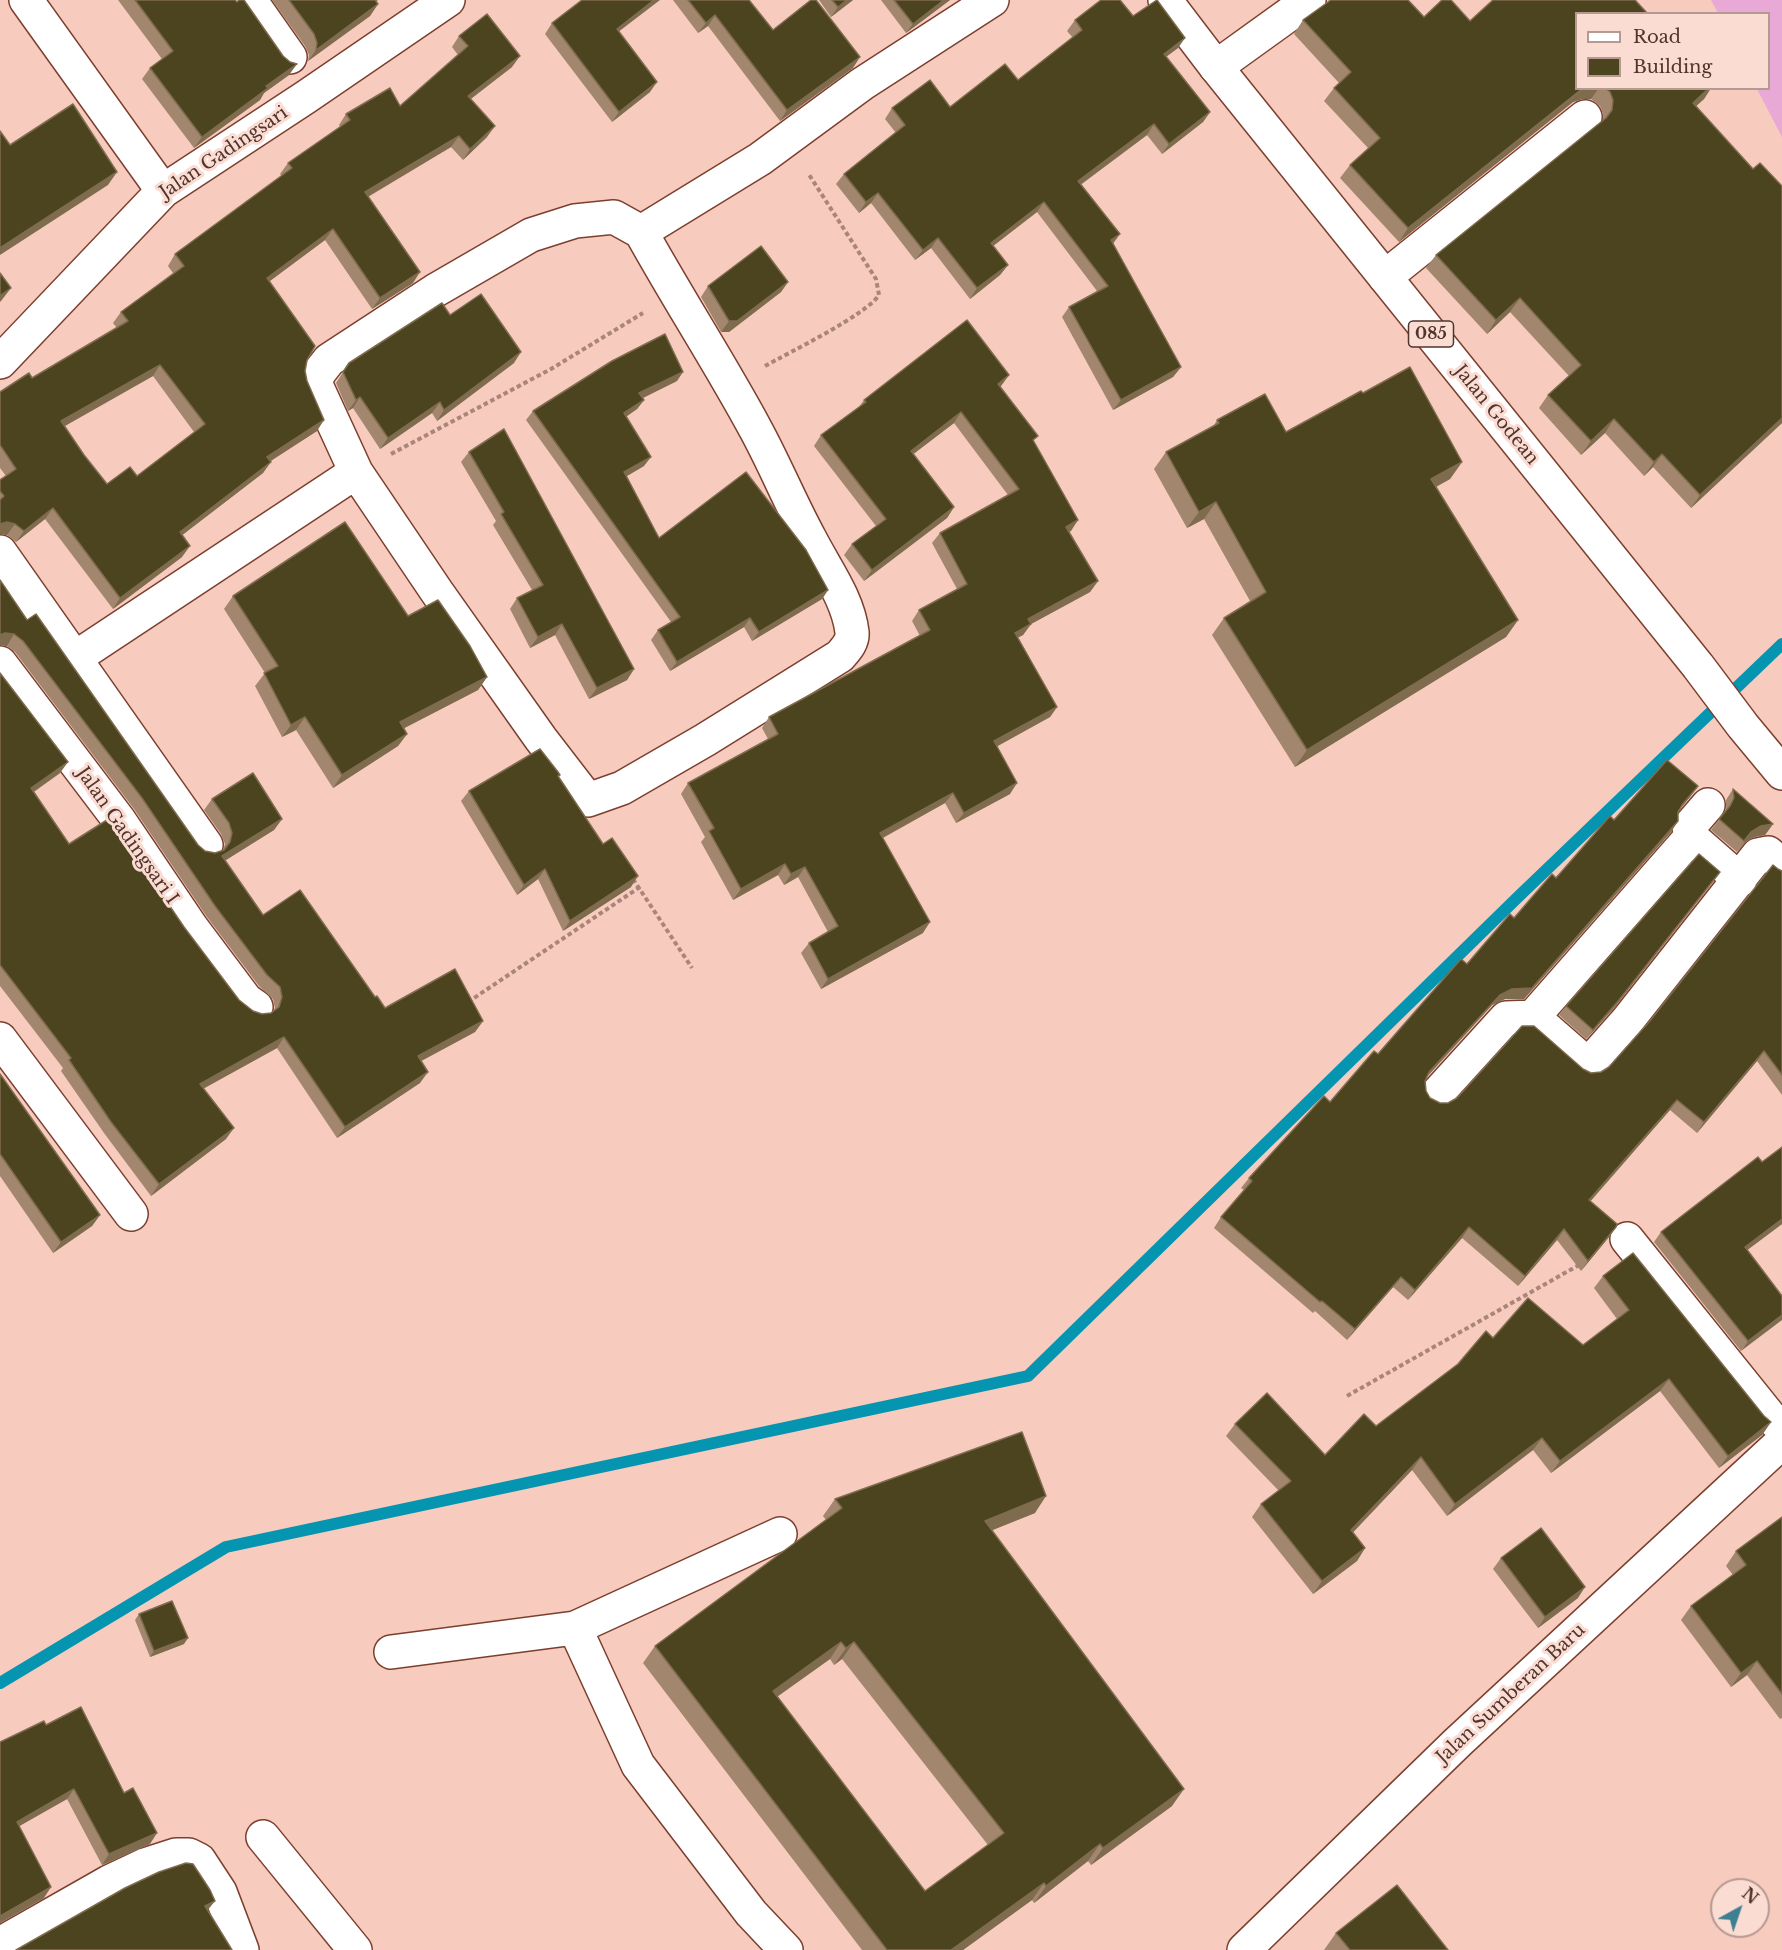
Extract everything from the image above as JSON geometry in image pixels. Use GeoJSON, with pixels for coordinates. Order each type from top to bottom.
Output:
{"type":"FeatureCollection","features":[{"type":"Feature","properties":{"kind":"street"},"geometry":{"type":"LineString","coordinates":[[26,0],[163,191]]}},
{"type":"Feature","properties":{"kind":"street"},"geometry":{"type":"LineString","coordinates":[[250,0],[290,57]]}},
{"type":"Feature","properties":{"kind":"street","name":"Jalan Gadingsari"},"geometry":{"type":"LineString","coordinates":[[0,362],[163,191],[448,0]]}},
{"type":"Feature","properties":{"kind":"street"},"geometry":{"type":"LineString","coordinates":[[641,232],[760,159],[862,84],[992,0]]}},
{"type":"Feature","properties":{"kind":"street","name":"Jalan Godean"},"geometry":{"type":"LineString","coordinates":[[1165,0],[1216,67],[1782,773]]}},
{"type":"Feature","properties":{"kind":"street"},"geometry":{"type":"LineString","coordinates":[[1216,67],[1309,0]]}},
{"type":"Feature","properties":{"kind":"street"},"geometry":{"type":"LineString","coordinates":[[1385,277],[1585,117]]}},
{"type":"Feature","properties":{"kind":"street"},"geometry":{"type":"LineString","coordinates":[[614,217],[641,232],[756,430],[808,537],[842,598],[853,636],[848,647],[840,656],[705,740],[622,788],[588,800],[502,684],[356,472],[316,385],[318,374],[329,360],[436,290],[531,235],[575,220],[614,217]]}},
{"type":"Feature","properties":{"kind":"street"},"geometry":{"type":"LineString","coordinates":[[75,658],[356,472]]}},
{"type":"Feature","properties":{"kind":"street"},"geometry":{"type":"LineString","coordinates":[[0,552],[206,845]]}},
{"type":"Feature","properties":{"kind":"street","name":"Jalan Gadingsari I"},"geometry":{"type":"LineString","coordinates":[[0,663],[119,820],[192,928],[246,1000],[256,1007]]}},
{"type":"Feature","properties":{"kind":"street"},"geometry":{"type":"LineString","coordinates":[[1708,805],[1689,827],[1690,837],[1740,880]]}},
{"type":"Feature","properties":{"kind":"street"},"geometry":{"type":"LineString","coordinates":[[1533,1017],[1690,837]]}},
{"type":"Feature","properties":{"kind":"street"},"geometry":{"type":"LineString","coordinates":[[1436,1095],[1506,1018],[1533,1017],[1588,1065],[1627,1021],[1758,855],[1768,853],[1782,865]]}},
{"type":"Feature","properties":{"kind":"street"},"geometry":{"type":"LineString","coordinates":[[0,1039],[131,1214]]}},
{"type":"Feature","properties":{"kind":"street"},"geometry":{"type":"LineString","coordinates":[[1627,1239],[1770,1416],[1782,1427]]}},
{"type":"Feature","properties":{"kind":"street","name":"Jalan Sumberan Baru"},"geometry":{"type":"LineString","coordinates":[[1244,1950],[1458,1742],[1782,1442]]}},
{"type":"Feature","properties":{"kind":"street"},"geometry":{"type":"LineString","coordinates":[[391,1652],[575,1628],[780,1534]]}},
{"type":"Feature","properties":{"kind":"street"},"geometry":{"type":"LineString","coordinates":[[575,1628],[638,1765],[751,1913],[786,1950]]}},
{"type":"Feature","properties":{"kind":"street"},"geometry":{"type":"LineString","coordinates":[[263,1837],[355,1950]]}},
{"type":"Feature","properties":{"kind":"street"},"geometry":{"type":"LineString","coordinates":[[0,1944],[109,1882],[146,1865],[176,1855],[189,1855],[199,1860],[220,1892],[242,1950]]}},
{"type":"Feature","properties":{"kind":"path"},"geometry":{"type":"LineString","coordinates":[[730,385],[841,323],[871,304],[879,295],[876,279],[786,139]]}},
{"type":"Feature","properties":{"kind":"path"},"geometry":{"type":"LineString","coordinates":[[356,472],[551,369],[675,293]]}},
{"type":"Feature","properties":{"kind":"path"},"geometry":{"type":"LineString","coordinates":[[629,873],[692,968]]}},
{"type":"Feature","properties":{"kind":"path"},"geometry":{"type":"LineString","coordinates":[[464,1004],[640,887]]}},
{"type":"Feature","properties":{"kind":"path"},"geometry":{"type":"LineString","coordinates":[[1347,1396],[1627,1239]]}},
{"type":"Feature","properties":{"kind":"shaded area"},"geometry":{"type":"Polygon","coordinates":[[[1711,0],[1782,0],[1782,137],[1758,90],[1770,90],[1770,12],[1717,12],[1711,0]]]}},
{"type":"Feature","properties":{"kind":"building"},"geometry":{"type":"Polygon","coordinates":[[[135,0],[235,0],[237,2],[244,0],[283,56],[297,64],[202,137],[150,68],[173,51],[135,0]]]}},
{"type":"Feature","properties":{"kind":"building"},"geometry":{"type":"Polygon","coordinates":[[[289,0],[375,0],[378,4],[316,50],[317,43],[314,34],[289,0]]]}},
{"type":"Feature","properties":{"kind":"building"},"geometry":{"type":"Polygon","coordinates":[[[582,0],[654,0],[617,29],[657,82],[619,112],[552,23],[582,0]]]}},
{"type":"Feature","properties":{"kind":"building"},"geometry":{"type":"Polygon","coordinates":[[[688,0],[749,0],[773,30],[811,0],[816,0],[860,57],[787,110],[715,15],[706,23],[688,0]]]}},
{"type":"Feature","properties":{"kind":"building"},"geometry":{"type":"Polygon","coordinates":[[[832,0],[847,0],[838,7],[832,0]]]}},
{"type":"Feature","properties":{"kind":"building"},"geometry":{"type":"Polygon","coordinates":[[[894,0],[944,0],[913,24],[894,0]]]}},
{"type":"Feature","properties":{"kind":"building"},"geometry":{"type":"Polygon","coordinates":[[[1101,0],[1120,0],[1133,16],[1157,0],[1185,38],[1164,54],[1210,112],[1169,144],[1154,124],[1078,181],[1120,234],[1111,240],[1181,367],[1121,400],[1069,307],[1108,286],[1044,202],[991,243],[1008,265],[977,288],[938,238],[923,250],[878,193],[866,202],[844,174],[905,125],[892,108],[930,80],[950,107],[1005,64],[1018,80],[1082,30],[1075,20],[1101,0]]]}},
{"type":"Feature","properties":{"kind":"building"},"geometry":{"type":"Polygon","coordinates":[[[1331,0],[1408,0],[1424,17],[1442,0],[1451,0],[1470,21],[1493,0],[1635,0],[1646,12],[1575,12],[1575,90],[1580,90],[1408,228],[1350,165],[1380,138],[1334,88],[1351,72],[1303,20],[1331,0]]]}},
{"type":"Feature","properties":{"kind":"building"},"geometry":{"type":"Polygon","coordinates":[[[487,14],[520,56],[468,96],[495,126],[470,149],[459,136],[365,192],[420,272],[380,298],[333,229],[267,278],[315,346],[307,360],[305,371],[324,420],[267,457],[271,462],[180,532],[190,546],[120,598],[53,508],[24,531],[15,524],[7,522],[0,524],[0,500],[4,496],[0,491],[0,480],[16,469],[0,445],[0,392],[29,373],[32,378],[128,321],[121,312],[184,266],[175,254],[292,168],[288,163],[350,120],[346,114],[390,88],[400,106],[468,46],[459,36],[487,14]],[[160,365],[61,421],[107,484],[130,467],[137,476],[205,424],[160,365]]]}},
{"type":"Feature","properties":{"kind":"building"},"geometry":{"type":"Polygon","coordinates":[[[1608,90],[1707,90],[1693,103],[1753,169],[1760,163],[1782,186],[1782,418],[1700,495],[1662,454],[1654,462],[1614,419],[1591,441],[1548,395],[1581,365],[1520,298],[1496,320],[1436,255],[1606,118],[1612,110],[1613,100],[1608,90]]]}},
{"type":"Feature","properties":{"kind":"building"},"geometry":{"type":"Polygon","coordinates":[[[73,104],[117,172],[0,248],[0,131],[10,145],[73,104]]]}},
{"type":"Feature","properties":{"kind":"building"},"geometry":{"type":"Polygon","coordinates":[[[761,246],[788,282],[737,321],[729,321],[708,286],[761,246]]]}},
{"type":"Feature","properties":{"kind":"building"},"geometry":{"type":"Polygon","coordinates":[[[0,273],[11,288],[0,296],[0,273]]]}},
{"type":"Feature","properties":{"kind":"building"},"geometry":{"type":"Polygon","coordinates":[[[481,294],[521,352],[444,410],[440,402],[388,438],[360,397],[356,400],[343,372],[349,363],[442,303],[450,315],[481,294]]]}},
{"type":"Feature","properties":{"kind":"building"},"geometry":{"type":"Polygon","coordinates":[[[967,320],[1009,375],[998,384],[1038,436],[1033,440],[1078,520],[1066,527],[1098,581],[1028,619],[1031,624],[1015,633],[1057,707],[994,741],[1017,783],[964,813],[953,793],[880,833],[930,922],[828,979],[809,943],[838,926],[805,867],[791,874],[785,864],[741,889],[709,831],[714,828],[688,783],[778,734],[769,717],[930,630],[919,610],[967,584],[940,533],[1019,489],[961,412],[911,451],[954,507],[872,570],[852,544],[886,519],[821,435],[866,402],[864,400],[967,320]]]}},
{"type":"Feature","properties":{"kind":"building"},"geometry":{"type":"Polygon","coordinates":[[[665,334],[683,372],[639,393],[644,400],[624,413],[651,457],[624,472],[659,538],[746,472],[806,550],[828,590],[759,632],[750,618],[677,662],[658,630],[680,617],[533,411],[612,361],[665,334]]]}},
{"type":"Feature","properties":{"kind":"building"},"geometry":{"type":"Polygon","coordinates":[[[1410,367],[1462,462],[1431,479],[1518,620],[1307,750],[1224,618],[1266,592],[1216,502],[1199,512],[1166,452],[1219,423],[1217,420],[1265,394],[1286,432],[1410,367]]]}},
{"type":"Feature","properties":{"kind":"building"},"geometry":{"type":"Polygon","coordinates":[[[504,429],[634,669],[597,688],[562,624],[538,637],[517,598],[543,585],[501,514],[504,512],[469,452],[504,429]]]}},
{"type":"Feature","properties":{"kind":"building"},"geometry":{"type":"Polygon","coordinates":[[[345,522],[408,616],[438,600],[470,646],[487,677],[400,722],[407,734],[342,775],[305,717],[291,725],[264,673],[278,666],[233,596],[345,522]]]}},
{"type":"Feature","properties":{"kind":"building"},"geometry":{"type":"Polygon","coordinates":[[[0,580],[27,620],[36,614],[198,845],[205,851],[215,853],[224,850],[230,842],[232,833],[229,823],[212,799],[253,773],[282,819],[222,856],[263,915],[300,890],[385,1008],[455,969],[483,1021],[418,1056],[428,1072],[345,1127],[284,1037],[200,1084],[234,1128],[159,1184],[111,1122],[69,1060],[71,1058],[0,965],[0,673],[68,762],[31,788],[69,844],[110,818],[184,927],[239,1000],[253,1011],[262,1014],[271,1013],[279,1007],[282,997],[280,987],[267,975],[215,906],[142,798],[23,641],[14,634],[0,635],[0,580]]]}},
{"type":"Feature","properties":{"kind":"building"},"geometry":{"type":"Polygon","coordinates":[[[540,749],[560,775],[558,776],[603,844],[612,838],[638,876],[570,921],[545,869],[524,885],[469,791],[540,749]]]}},
{"type":"Feature","properties":{"kind":"building"},"geometry":{"type":"Polygon","coordinates":[[[1667,760],[1698,786],[1678,812],[1678,821],[1532,988],[1512,989],[1500,995],[1429,1072],[1425,1081],[1426,1091],[1430,1098],[1440,1103],[1448,1103],[1457,1098],[1522,1026],[1534,1026],[1583,1069],[1591,1073],[1601,1072],[1609,1067],[1649,1022],[1773,865],[1782,871],[1782,1075],[1764,1051],[1704,1122],[1677,1100],[1589,1200],[1617,1224],[1588,1261],[1564,1229],[1525,1276],[1469,1227],[1415,1290],[1401,1277],[1355,1329],[1221,1217],[1252,1181],[1249,1178],[1324,1096],[1330,1102],[1374,1051],[1378,1054],[1461,959],[1467,964],[1510,914],[1514,918],[1552,874],[1556,878],[1610,816],[1614,820],[1667,760]]]}},
{"type":"Feature","properties":{"kind":"building"},"geometry":{"type":"Polygon","coordinates":[[[1733,789],[1773,824],[1761,826],[1751,832],[1744,841],[1719,819],[1734,798],[1733,789]]]}},
{"type":"Feature","properties":{"kind":"building"},"geometry":{"type":"Polygon","coordinates":[[[1699,854],[1720,872],[1593,1030],[1566,1006],[1699,854]]]}},
{"type":"Feature","properties":{"kind":"building"},"geometry":{"type":"Polygon","coordinates":[[[0,1074],[100,1215],[61,1242],[0,1154],[0,1074]]]}},
{"type":"Feature","properties":{"kind":"building"},"geometry":{"type":"Polygon","coordinates":[[[1782,1147],[1782,1219],[1745,1247],[1782,1296],[1782,1315],[1748,1341],[1661,1232],[1758,1157],[1762,1162],[1782,1147]]]}},
{"type":"Feature","properties":{"kind":"building"},"geometry":{"type":"Polygon","coordinates":[[[1633,1253],[1771,1422],[1728,1456],[1669,1379],[1560,1461],[1542,1438],[1455,1504],[1421,1457],[1351,1530],[1365,1548],[1322,1581],[1261,1504],[1291,1481],[1235,1424],[1267,1393],[1325,1455],[1364,1414],[1376,1426],[1458,1364],[1486,1331],[1493,1338],[1528,1298],[1583,1345],[1629,1310],[1603,1276],[1633,1253]]]}},
{"type":"Feature","properties":{"kind":"building"},"geometry":{"type":"Polygon","coordinates":[[[1022,1432],[1046,1496],[985,1521],[1184,1789],[1103,1848],[1100,1844],[1046,1886],[1044,1883],[951,1950],[887,1950],[655,1646],[842,1508],[835,1499],[1022,1432]],[[841,1642],[773,1691],[925,1891],[1004,1833],[854,1642],[846,1648],[841,1642]]]}},
{"type":"Feature","properties":{"kind":"building"},"geometry":{"type":"Polygon","coordinates":[[[1782,1517],[1782,1694],[1757,1661],[1741,1673],[1691,1606],[1746,1565],[1736,1551],[1782,1517]]]}},
{"type":"Feature","properties":{"kind":"building"},"geometry":{"type":"Polygon","coordinates":[[[1541,1528],[1585,1587],[1545,1617],[1501,1558],[1541,1528]]]}},
{"type":"Feature","properties":{"kind":"building"},"geometry":{"type":"Polygon","coordinates":[[[172,1601],[188,1638],[154,1651],[139,1614],[172,1601]]]}},
{"type":"Feature","properties":{"kind":"building"},"geometry":{"type":"Polygon","coordinates":[[[81,1707],[124,1793],[133,1788],[157,1833],[109,1854],[74,1789],[17,1822],[51,1887],[0,1916],[0,1742],[44,1721],[46,1725],[81,1707]]]}},
{"type":"Feature","properties":{"kind":"building"},"geometry":{"type":"Polygon","coordinates":[[[186,1863],[193,1864],[210,1890],[215,1901],[205,1906],[232,1950],[16,1950],[125,1888],[159,1872],[186,1863]]]}},
{"type":"Feature","properties":{"kind":"building"},"geometry":{"type":"Polygon","coordinates":[[[1397,1885],[1448,1950],[1350,1950],[1336,1933],[1397,1885]]]}},
{"type":"Feature","properties":{"kind":"waterway"},"geometry":{"type":"LineString","coordinates":[[0,1683],[226,1547],[1028,1376],[1518,897],[1782,644]]}}]}
